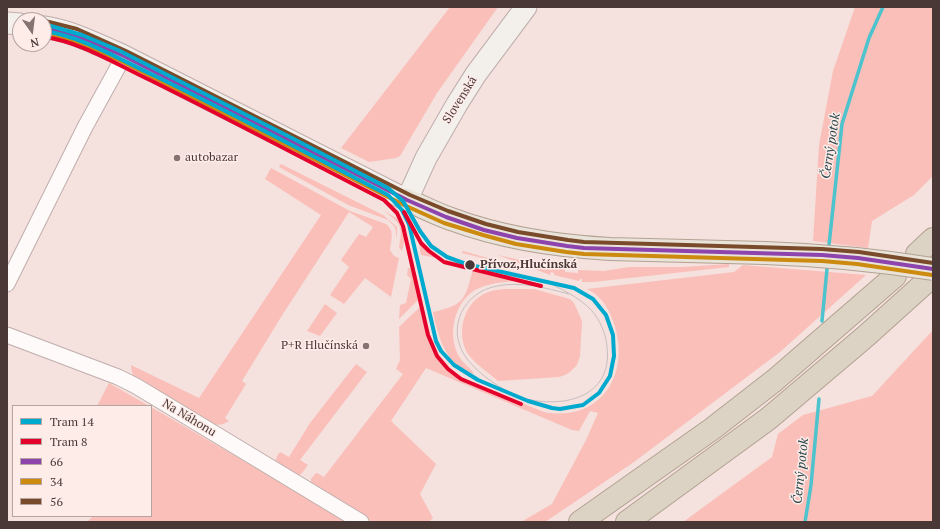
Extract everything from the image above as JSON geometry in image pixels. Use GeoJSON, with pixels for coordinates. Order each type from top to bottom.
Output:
{"type":"FeatureCollection","features":[{"type":"Feature","properties":{"kind":"highway"},"geometry":{"type":"LineString","coordinates":[[627,522],[768,419],[866,336],[930,275]]}},
{"type":"Feature","properties":{"kind":"highway"},"geometry":{"type":"LineString","coordinates":[[580,522],[712,429],[775,380],[895,276]]}},
{"type":"Feature","properties":{"kind":"main road"},"geometry":{"type":"LineString","coordinates":[[407,200],[450,219],[477,228],[547,243],[610,249],[822,255],[858,258],[930,275]]}},
{"type":"Feature","properties":{"kind":"street","name":"Slovenská"},"geometry":{"type":"LineString","coordinates":[[407,200],[426,158],[457,104],[476,74],[526,7]]}},
{"type":"Feature","properties":{"kind":"street"},"geometry":{"type":"LineString","coordinates":[[52,29],[87,40],[124,56],[407,200]]}},
{"type":"Feature","properties":{"kind":"street"},"geometry":{"type":"LineString","coordinates":[[7,284],[85,127],[124,56]]}},
{"type":"Feature","properties":{"kind":"street","name":"Na Náhonu"},"geometry":{"type":"LineString","coordinates":[[7,335],[118,377],[136,386],[361,522]]}},
{"type":"Feature","properties":{"kind":"shaded area"},"geometry":{"type":"Polygon","coordinates":[[[450,7],[498,7],[437,93],[400,156],[396,158],[369,162],[341,148],[450,7]]]}},
{"type":"Feature","properties":{"kind":"shaded area"},"geometry":{"type":"Polygon","coordinates":[[[855,7],[933,7],[933,176],[914,195],[872,221],[868,248],[813,241],[819,145],[833,71],[855,7]]]}},
{"type":"Feature","properties":{"kind":"shaded area"},"geometry":{"type":"Polygon","coordinates":[[[281,164],[383,215],[397,227],[397,239],[395,227],[388,220],[348,205],[279,167],[281,164]]]}},
{"type":"Feature","properties":{"kind":"shaded area"},"geometry":{"type":"Polygon","coordinates":[[[271,168],[350,211],[386,224],[389,227],[392,236],[390,250],[394,256],[399,258],[391,297],[365,278],[344,304],[330,295],[349,267],[341,260],[359,234],[366,237],[373,227],[349,212],[281,317],[242,381],[246,384],[225,418],[229,421],[216,425],[137,380],[133,375],[131,365],[199,398],[321,215],[265,179],[271,168]]]}},
{"type":"Feature","properties":{"kind":"shaded area"},"geometry":{"type":"Polygon","coordinates":[[[384,211],[396,218],[403,226],[405,236],[402,251],[399,247],[401,234],[399,226],[394,219],[384,211]]]}},
{"type":"Feature","properties":{"kind":"shaded area"},"geometry":{"type":"Polygon","coordinates":[[[423,244],[429,251],[439,258],[421,255],[419,245],[423,244]]]}},
{"type":"Feature","properties":{"kind":"shaded area"},"geometry":{"type":"Polygon","coordinates":[[[463,251],[516,266],[462,253],[463,251]]]}},
{"type":"Feature","properties":{"kind":"shaded area"},"geometry":{"type":"Polygon","coordinates":[[[498,255],[520,260],[529,265],[565,269],[565,272],[578,273],[578,270],[604,271],[629,267],[683,267],[729,264],[729,267],[582,282],[582,279],[579,281],[554,275],[554,273],[551,272],[550,275],[498,255]]]}},
{"type":"Feature","properties":{"kind":"shaded area"},"geometry":{"type":"Polygon","coordinates":[[[743,265],[866,275],[780,352],[634,462],[545,522],[521,522],[552,504],[586,440],[598,413],[590,411],[579,431],[572,430],[426,368],[391,421],[436,464],[420,494],[433,518],[429,522],[373,522],[311,486],[311,479],[315,474],[317,473],[324,477],[403,374],[396,369],[400,360],[399,327],[420,307],[425,328],[428,328],[436,354],[444,365],[454,373],[470,382],[544,412],[564,413],[582,410],[596,401],[607,390],[615,375],[618,358],[618,340],[613,321],[606,306],[600,298],[587,289],[734,272],[743,265]]]}},
{"type":"Feature","properties":{"kind":"shaded area"},"geometry":{"type":"Polygon","coordinates":[[[408,268],[411,268],[418,300],[399,319],[400,305],[406,303],[411,279],[407,275],[408,268]]]}},
{"type":"Feature","properties":{"kind":"shaded area"},"geometry":{"type":"Polygon","coordinates":[[[473,269],[524,280],[496,283],[479,288],[470,293],[458,309],[453,329],[456,349],[460,358],[474,374],[464,370],[450,357],[441,340],[433,312],[452,307],[462,299],[468,287],[473,269]]]}},
{"type":"Feature","properties":{"kind":"shaded area"},"geometry":{"type":"Polygon","coordinates":[[[501,289],[534,289],[570,299],[574,303],[582,321],[580,356],[577,365],[570,372],[559,377],[498,381],[478,365],[468,354],[462,337],[464,318],[473,303],[480,296],[488,292],[501,289]]]}},
{"type":"Feature","properties":{"kind":"shaded area"},"geometry":{"type":"Polygon","coordinates":[[[325,304],[337,313],[320,336],[307,331],[325,304]]]}},
{"type":"Feature","properties":{"kind":"shaded area"},"geometry":{"type":"Polygon","coordinates":[[[933,330],[933,522],[683,522],[772,457],[778,434],[803,415],[872,396],[933,330]]]}},
{"type":"Feature","properties":{"kind":"shaded area"},"geometry":{"type":"Polygon","coordinates":[[[356,364],[367,372],[300,460],[308,465],[302,473],[298,476],[275,462],[280,452],[289,457],[310,423],[356,364]]]}},
{"type":"Feature","properties":{"kind":"shaded area"},"geometry":{"type":"Polygon","coordinates":[[[109,383],[147,405],[98,405],[109,383]]]}},
{"type":"Feature","properties":{"kind":"shaded area"},"geometry":{"type":"Polygon","coordinates":[[[152,408],[349,522],[87,522],[92,517],[152,517],[152,408]]]}},
{"type":"Feature","properties":{"kind":"waterway","name":"Černý potok"},"geometry":{"type":"LineString","coordinates":[[829,245],[842,124],[869,38],[883,7]]}},
{"type":"Feature","properties":{"kind":"waterway","name":"Černý potok"},"geometry":{"type":"LineString","coordinates":[[822,321],[827,269]]}},
{"type":"Feature","properties":{"kind":"waterway","name":"Černý potok"},"geometry":{"type":"LineString","coordinates":[[805,522],[811,485],[819,399]]}},
{"type":"Feature","properties":{"kind":"tram line","name":"14"},"geometry":{"type":"LineString","coordinates":[[52,26],[82,35],[118,50],[388,188],[403,201],[420,231],[431,246],[447,257],[466,264],[574,288],[593,299],[606,315],[613,335],[614,356],[610,376],[599,393],[583,405],[560,409],[528,401],[478,380],[454,365],[441,351],[436,341],[409,224],[402,210],[388,195],[212,104],[113,55],[86,43],[52,33]]}},
{"type":"Feature","properties":{"kind":"tram line","name":"8"},"geometry":{"type":"LineString","coordinates":[[52,38],[71,43],[98,54],[384,200],[397,213],[403,226],[428,335],[437,356],[448,369],[461,379],[521,404]]}},
{"type":"Feature","properties":{"kind":"tram line","name":"8"},"geometry":{"type":"LineString","coordinates":[[404,212],[421,243],[444,262],[541,286]]}},
{"type":"Feature","properties":{"kind":"tram line"},"geometry":{"type":"LineString","coordinates":[[523,398],[553,402],[582,396],[593,388],[602,378],[607,364],[607,347],[605,337],[595,315],[576,297],[542,280]]}},
{"type":"Feature","properties":{"kind":"tram line"},"geometry":{"type":"LineString","coordinates":[[509,392],[485,377],[465,356],[457,334],[458,323],[467,303],[475,295],[485,290],[497,286],[515,284],[569,294]]}},
{"type":"Feature","properties":{"kind":"transit line","name":"56"},"geometry":{"type":"LineString","coordinates":[[52,23],[77,29],[126,51],[410,195],[448,211],[486,224],[518,232],[584,242],[822,249],[859,252],[933,263]]}},
{"type":"Feature","properties":{"kind":"transit line","name":"66"},"geometry":{"type":"LineString","coordinates":[[52,29],[75,35],[124,56],[407,200],[446,217],[484,230],[517,238],[584,248],[822,255],[858,258],[933,269]]}},
{"type":"Feature","properties":{"kind":"transit line","name":"34"},"geometry":{"type":"LineString","coordinates":[[52,35],[73,41],[121,61],[404,205],[444,223],[516,244],[584,254],[822,261],[857,264],[932,275]]}},
{"type":"Feature","properties":{"kind":"place","name":"autobazar"},"geometry":{"type":"Point","coordinates":[177,158]}},
{"type":"Feature","properties":{"kind":"place","name":"Přívoz,Hlučínská"},"geometry":{"type":"Point","coordinates":[470,265]}},
{"type":"Feature","properties":{"kind":"place","name":"P+R Hlučínská"},"geometry":{"type":"Point","coordinates":[366,346]}}]}
